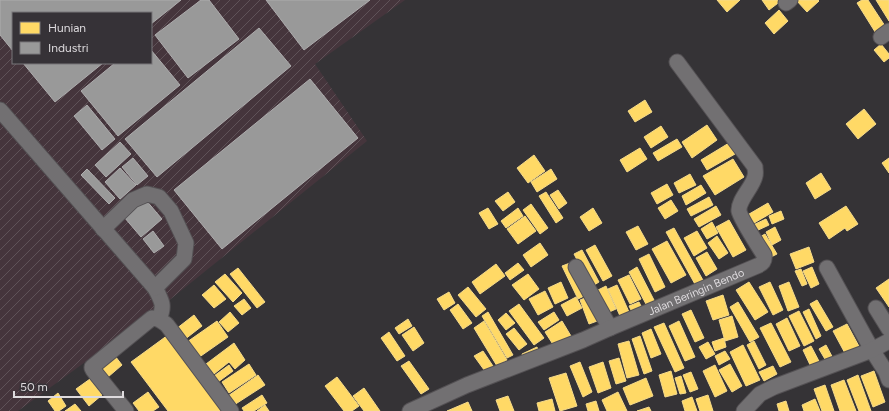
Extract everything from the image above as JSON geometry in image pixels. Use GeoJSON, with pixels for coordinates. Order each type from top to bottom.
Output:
{"type":"FeatureCollection","features":[{"type":"Feature","properties":{"kind":"street","name":"Jalan Beringin Bendo"},"geometry":{"type":"LineString","coordinates":[[410,411],[466,385],[576,343],[757,266],[763,262],[764,255],[742,218],[739,210],[741,203],[756,175],[754,167],[677,62]]}},
{"type":"Feature","properties":{"kind":"street"},"geometry":{"type":"LineString","coordinates":[[0,110],[156,288],[162,300],[162,312],[159,319]]}},
{"type":"Feature","properties":{"kind":"street"},"geometry":{"type":"LineString","coordinates":[[103,228],[133,200],[147,194],[159,197],[171,211],[186,243],[184,259],[156,288]]}},
{"type":"Feature","properties":{"kind":"street"},"geometry":{"type":"LineString","coordinates":[[576,267],[610,328]]}},
{"type":"Feature","properties":{"kind":"street"},"geometry":{"type":"LineString","coordinates":[[827,268],[879,346],[889,380]]}},
{"type":"Feature","properties":{"kind":"street"},"geometry":{"type":"LineString","coordinates":[[876,308],[889,329]]}},
{"type":"Feature","properties":{"kind":"street"},"geometry":{"type":"LineString","coordinates":[[126,411],[92,367],[152,318],[159,319],[167,325],[231,411]]}},
{"type":"Feature","properties":{"kind":"street"},"geometry":{"type":"LineString","coordinates":[[744,411],[760,394],[774,386],[879,346]]}},
{"type":"Feature","properties":{"kind":"shaded area"},"geometry":{"type":"Polygon","coordinates":[[[0,0],[405,0],[315,64],[367,141],[162,306],[18,411],[0,411],[0,0]]]}},
{"type":"Feature","properties":{"kind":"building: Hunian"},"geometry":{"type":"Polygon","coordinates":[[[717,0],[740,0],[727,12],[717,0]]]}},
{"type":"Feature","properties":{"kind":"building: Hunian"},"geometry":{"type":"Polygon","coordinates":[[[762,0],[782,0],[769,10],[762,0]]]}},
{"type":"Feature","properties":{"kind":"building: Hunian"},"geometry":{"type":"Polygon","coordinates":[[[796,0],[818,0],[819,1],[807,12],[796,0]]]}},
{"type":"Feature","properties":{"kind":"building: Hunian"},"geometry":{"type":"Polygon","coordinates":[[[862,0],[868,0],[887,29],[877,35],[857,3],[862,0]]]}},
{"type":"Feature","properties":{"kind":"building: Hunian"},"geometry":{"type":"Polygon","coordinates":[[[876,0],[889,0],[889,21],[876,0]]]}},
{"type":"Feature","properties":{"kind":"building: Hunian"},"geometry":{"type":"Polygon","coordinates":[[[779,10],[788,21],[774,34],[765,23],[779,10]]]}},
{"type":"Feature","properties":{"kind":"building: Hunian"},"geometry":{"type":"Polygon","coordinates":[[[881,44],[889,54],[889,58],[884,62],[874,50],[881,44]]]}},
{"type":"Feature","properties":{"kind":"building: Hunian"},"geometry":{"type":"Polygon","coordinates":[[[645,100],[652,112],[635,122],[628,111],[645,100]]]}},
{"type":"Feature","properties":{"kind":"building: Hunian"},"geometry":{"type":"Polygon","coordinates":[[[864,109],[876,124],[858,139],[846,124],[864,109]]]}},
{"type":"Feature","properties":{"kind":"building: Hunian"},"geometry":{"type":"Polygon","coordinates":[[[707,125],[717,140],[692,158],[682,142],[707,125]]]}},
{"type":"Feature","properties":{"kind":"building: Hunian"},"geometry":{"type":"Polygon","coordinates":[[[661,126],[668,137],[651,148],[644,137],[661,126]]]}},
{"type":"Feature","properties":{"kind":"building: Hunian"},"geometry":{"type":"Polygon","coordinates":[[[677,139],[682,147],[658,161],[653,153],[677,139]]]}},
{"type":"Feature","properties":{"kind":"building: Hunian"},"geometry":{"type":"Polygon","coordinates":[[[729,143],[735,154],[707,170],[701,160],[729,143]]]}},
{"type":"Feature","properties":{"kind":"building: Hunian"},"geometry":{"type":"Polygon","coordinates":[[[640,148],[647,159],[627,172],[620,160],[640,148]]]}},
{"type":"Feature","properties":{"kind":"building: Hunian"},"geometry":{"type":"Polygon","coordinates":[[[534,155],[545,171],[528,183],[517,168],[534,155]]]}},
{"type":"Feature","properties":{"kind":"building: Hunian"},"geometry":{"type":"Polygon","coordinates":[[[889,158],[889,173],[882,163],[889,158]]]}},
{"type":"Feature","properties":{"kind":"building: Hunian"},"geometry":{"type":"Polygon","coordinates":[[[733,159],[744,177],[715,195],[703,176],[733,159]]]}},
{"type":"Feature","properties":{"kind":"building: Hunian"},"geometry":{"type":"Polygon","coordinates":[[[551,169],[557,179],[537,192],[531,182],[551,169]]]}},
{"type":"Feature","properties":{"kind":"building: Hunian"},"geometry":{"type":"Polygon","coordinates":[[[821,173],[831,189],[815,199],[806,183],[821,173]]]}},
{"type":"Feature","properties":{"kind":"building: Hunian"},"geometry":{"type":"Polygon","coordinates":[[[690,174],[696,185],[679,193],[674,183],[690,174]]]}},
{"type":"Feature","properties":{"kind":"building: Hunian"},"geometry":{"type":"Polygon","coordinates":[[[667,184],[673,195],[657,204],[651,193],[667,184]]]}},
{"type":"Feature","properties":{"kind":"building: Hunian"},"geometry":{"type":"Polygon","coordinates":[[[701,185],[706,193],[686,205],[682,196],[701,185]]]}},
{"type":"Feature","properties":{"kind":"building: Hunian"},"geometry":{"type":"Polygon","coordinates":[[[558,190],[567,203],[559,209],[550,195],[558,190]]]}},
{"type":"Feature","properties":{"kind":"building: Hunian"},"geometry":{"type":"Polygon","coordinates":[[[508,192],[515,202],[503,211],[495,201],[508,192]]]}},
{"type":"Feature","properties":{"kind":"building: Hunian"},"geometry":{"type":"Polygon","coordinates":[[[546,192],[563,218],[556,223],[539,196],[546,192]]]}},
{"type":"Feature","properties":{"kind":"building: Hunian"},"geometry":{"type":"Polygon","coordinates":[[[709,197],[713,205],[691,216],[687,209],[709,197]]]}},
{"type":"Feature","properties":{"kind":"building: Hunian"},"geometry":{"type":"Polygon","coordinates":[[[671,200],[678,211],[665,219],[658,208],[671,200]]]}},
{"type":"Feature","properties":{"kind":"building: Hunian"},"geometry":{"type":"Polygon","coordinates":[[[768,203],[773,212],[749,226],[744,217],[768,203]]]}},
{"type":"Feature","properties":{"kind":"building: Hunian"},"geometry":{"type":"Polygon","coordinates":[[[531,204],[548,228],[540,234],[523,210],[531,204]]]}},
{"type":"Feature","properties":{"kind":"building: Hunian"},"geometry":{"type":"Polygon","coordinates":[[[716,206],[721,215],[699,227],[694,219],[716,206]]]}},
{"type":"Feature","properties":{"kind":"building: Hunian"},"geometry":{"type":"Polygon","coordinates":[[[846,206],[858,224],[847,231],[845,228],[829,239],[819,223],[846,206]]]}},
{"type":"Feature","properties":{"kind":"building: Hunian"},"geometry":{"type":"Polygon","coordinates":[[[488,208],[498,224],[489,229],[479,213],[488,208]]]}},
{"type":"Feature","properties":{"kind":"building: Hunian"},"geometry":{"type":"Polygon","coordinates":[[[518,208],[523,216],[506,228],[501,221],[518,208]]]}},
{"type":"Feature","properties":{"kind":"building: Hunian"},"geometry":{"type":"Polygon","coordinates":[[[593,208],[602,223],[589,231],[580,217],[593,208]]]}},
{"type":"Feature","properties":{"kind":"building: Hunian"},"geometry":{"type":"Polygon","coordinates":[[[781,211],[784,219],[772,224],[769,216],[781,211]]]}},
{"type":"Feature","properties":{"kind":"building: Hunian"},"geometry":{"type":"Polygon","coordinates":[[[525,216],[536,231],[518,244],[507,229],[525,216]]]}},
{"type":"Feature","properties":{"kind":"building: Hunian"},"geometry":{"type":"Polygon","coordinates":[[[766,219],[769,225],[754,232],[751,226],[766,219]]]}},
{"type":"Feature","properties":{"kind":"building: Hunian"},"geometry":{"type":"Polygon","coordinates":[[[729,220],[746,250],[733,257],[716,227],[729,220]]]}},
{"type":"Feature","properties":{"kind":"building: Hunian"},"geometry":{"type":"Polygon","coordinates":[[[712,222],[718,233],[707,239],[701,229],[712,222]]]}},
{"type":"Feature","properties":{"kind":"building: Hunian"},"geometry":{"type":"Polygon","coordinates":[[[638,226],[648,244],[636,250],[626,232],[638,226]]]}},
{"type":"Feature","properties":{"kind":"building: Hunian"},"geometry":{"type":"Polygon","coordinates":[[[775,227],[781,240],[772,245],[766,232],[775,227]]]}},
{"type":"Feature","properties":{"kind":"building: Hunian"},"geometry":{"type":"Polygon","coordinates":[[[674,228],[704,282],[696,286],[666,232],[674,228]]]}},
{"type":"Feature","properties":{"kind":"building: Hunian"},"geometry":{"type":"Polygon","coordinates":[[[697,231],[707,248],[694,256],[684,238],[697,231]]]}},
{"type":"Feature","properties":{"kind":"building: Hunian"},"geometry":{"type":"Polygon","coordinates":[[[765,234],[777,254],[769,258],[758,238],[765,234]]]}},
{"type":"Feature","properties":{"kind":"building: Hunian"},"geometry":{"type":"Polygon","coordinates":[[[717,236],[728,253],[719,259],[708,243],[717,236]]]}},
{"type":"Feature","properties":{"kind":"building: Hunian"},"geometry":{"type":"Polygon","coordinates":[[[667,241],[686,275],[671,283],[652,249],[667,241]]]}},
{"type":"Feature","properties":{"kind":"building: Hunian"},"geometry":{"type":"Polygon","coordinates":[[[540,243],[548,255],[531,267],[523,255],[540,243]]]}},
{"type":"Feature","properties":{"kind":"building: Hunian"},"geometry":{"type":"Polygon","coordinates":[[[595,245],[612,276],[603,281],[586,250],[595,245]]]}},
{"type":"Feature","properties":{"kind":"building: Hunian"},"geometry":{"type":"Polygon","coordinates":[[[809,247],[814,262],[796,269],[790,254],[809,247]]]}},
{"type":"Feature","properties":{"kind":"building: Hunian"},"geometry":{"type":"Polygon","coordinates":[[[582,250],[599,282],[591,287],[574,254],[582,250]]]}},
{"type":"Feature","properties":{"kind":"building: Hunian"},"geometry":{"type":"Polygon","coordinates":[[[707,252],[717,269],[706,276],[696,258],[707,252]]]}},
{"type":"Feature","properties":{"kind":"building: Hunian"},"geometry":{"type":"Polygon","coordinates":[[[649,254],[665,287],[655,292],[639,259],[649,254]]]}},
{"type":"Feature","properties":{"kind":"building: Hunian"},"geometry":{"type":"Polygon","coordinates":[[[518,263],[524,270],[510,280],[505,273],[518,263]]]}},
{"type":"Feature","properties":{"kind":"building: Hunian"},"geometry":{"type":"Polygon","coordinates":[[[570,263],[586,295],[578,299],[562,266],[570,263]]]}},
{"type":"Feature","properties":{"kind":"building: Hunian"},"geometry":{"type":"Polygon","coordinates":[[[496,264],[505,276],[480,294],[472,282],[496,264]]]}},
{"type":"Feature","properties":{"kind":"building: Hunian"},"geometry":{"type":"Polygon","coordinates":[[[637,267],[655,302],[647,306],[629,272],[637,267]]]}},
{"type":"Feature","properties":{"kind":"building: Hunian"},"geometry":{"type":"Polygon","coordinates":[[[812,267],[819,284],[811,288],[803,271],[812,267]]]}},
{"type":"Feature","properties":{"kind":"building: Hunian"},"geometry":{"type":"Polygon","coordinates":[[[238,268],[265,302],[257,308],[230,274],[238,268]]]}},
{"type":"Feature","properties":{"kind":"building: Hunian"},"geometry":{"type":"Polygon","coordinates":[[[801,269],[807,284],[802,286],[795,271],[801,269]]]}},
{"type":"Feature","properties":{"kind":"building: Hunian"},"geometry":{"type":"Polygon","coordinates":[[[225,274],[242,293],[233,302],[215,282],[225,274]]]}},
{"type":"Feature","properties":{"kind":"building: Hunian"},"geometry":{"type":"Polygon","coordinates":[[[528,274],[539,289],[524,300],[512,285],[528,274]]]}},
{"type":"Feature","properties":{"kind":"building: Hunian"},"geometry":{"type":"Polygon","coordinates":[[[629,275],[641,299],[630,304],[618,280],[629,275]]]}},
{"type":"Feature","properties":{"kind":"building: Hunian"},"geometry":{"type":"Polygon","coordinates":[[[889,279],[889,307],[876,288],[889,279]]]}},
{"type":"Feature","properties":{"kind":"building: Hunian"},"geometry":{"type":"Polygon","coordinates":[[[561,282],[568,298],[555,304],[548,288],[561,282]]]}},
{"type":"Feature","properties":{"kind":"building: Hunian"},"geometry":{"type":"Polygon","coordinates":[[[749,282],[768,312],[755,320],[736,290],[749,282]]]}},
{"type":"Feature","properties":{"kind":"building: Hunian"},"geometry":{"type":"Polygon","coordinates":[[[770,282],[783,310],[773,315],[759,287],[770,282]]]}},
{"type":"Feature","properties":{"kind":"building: Hunian"},"geometry":{"type":"Polygon","coordinates":[[[789,282],[799,307],[788,311],[779,286],[789,282]]]}},
{"type":"Feature","properties":{"kind":"building: Hunian"},"geometry":{"type":"Polygon","coordinates":[[[214,285],[226,299],[214,308],[202,295],[214,285]]]}},
{"type":"Feature","properties":{"kind":"building: Hunian"},"geometry":{"type":"Polygon","coordinates":[[[617,285],[629,312],[620,316],[608,289],[617,285]]]}},
{"type":"Feature","properties":{"kind":"building: Hunian"},"geometry":{"type":"Polygon","coordinates":[[[606,286],[616,309],[607,313],[596,291],[606,286]]]}},
{"type":"Feature","properties":{"kind":"building: Hunian"},"geometry":{"type":"Polygon","coordinates":[[[468,287],[486,309],[476,317],[458,295],[468,287]]]}},
{"type":"Feature","properties":{"kind":"building: Hunian"},"geometry":{"type":"Polygon","coordinates":[[[545,291],[553,307],[538,315],[529,299],[545,291]]]}},
{"type":"Feature","properties":{"kind":"building: Hunian"},"geometry":{"type":"Polygon","coordinates":[[[449,292],[455,303],[444,310],[437,299],[449,292]]]}},
{"type":"Feature","properties":{"kind":"building: Hunian"},"geometry":{"type":"Polygon","coordinates":[[[723,295],[729,315],[713,320],[706,301],[723,295]]]}},
{"type":"Feature","properties":{"kind":"building: Hunian"},"geometry":{"type":"Polygon","coordinates":[[[590,296],[600,320],[589,324],[580,300],[590,296]]]}},
{"type":"Feature","properties":{"kind":"building: Hunian"},"geometry":{"type":"Polygon","coordinates":[[[576,297],[582,308],[567,316],[561,305],[576,297]]]}},
{"type":"Feature","properties":{"kind":"building: Hunian"},"geometry":{"type":"Polygon","coordinates":[[[244,299],[251,308],[242,315],[234,306],[244,299]]]}},
{"type":"Feature","properties":{"kind":"building: Hunian"},"geometry":{"type":"Polygon","coordinates":[[[817,300],[833,327],[826,331],[810,304],[817,300]]]}},
{"type":"Feature","properties":{"kind":"building: Hunian"},"geometry":{"type":"Polygon","coordinates":[[[639,302],[644,312],[634,316],[629,306],[639,302]]]}},
{"type":"Feature","properties":{"kind":"building: Hunian"},"geometry":{"type":"Polygon","coordinates":[[[738,302],[759,337],[750,342],[730,307],[738,302]]]}},
{"type":"Feature","properties":{"kind":"building: Hunian"},"geometry":{"type":"Polygon","coordinates":[[[458,304],[472,323],[463,329],[450,310],[458,304]]]}},
{"type":"Feature","properties":{"kind":"building: Hunian"},"geometry":{"type":"Polygon","coordinates":[[[519,304],[544,338],[534,345],[509,311],[519,304]]]}},
{"type":"Feature","properties":{"kind":"building: Hunian"},"geometry":{"type":"Polygon","coordinates":[[[809,309],[821,336],[816,339],[803,312],[809,309]]]}},
{"type":"Feature","properties":{"kind":"building: Hunian"},"geometry":{"type":"Polygon","coordinates":[[[691,310],[704,338],[695,342],[682,314],[691,310]]]}},
{"type":"Feature","properties":{"kind":"building: Hunian"},"geometry":{"type":"Polygon","coordinates":[[[799,311],[814,341],[804,346],[789,316],[799,311]]]}},
{"type":"Feature","properties":{"kind":"building: Hunian"},"geometry":{"type":"Polygon","coordinates":[[[230,312],[239,323],[228,332],[219,322],[230,312]]]}},
{"type":"Feature","properties":{"kind":"building: Hunian"},"geometry":{"type":"Polygon","coordinates":[[[488,312],[513,355],[507,358],[482,316],[488,312]]]}},
{"type":"Feature","properties":{"kind":"building: Hunian"},"geometry":{"type":"Polygon","coordinates":[[[554,312],[559,320],[544,330],[538,322],[554,312]]]}},
{"type":"Feature","properties":{"kind":"building: Hunian"},"geometry":{"type":"Polygon","coordinates":[[[506,313],[515,323],[506,330],[498,320],[506,313]]]}},
{"type":"Feature","properties":{"kind":"building: Hunian"},"geometry":{"type":"Polygon","coordinates":[[[194,315],[202,326],[184,340],[176,329],[194,315]]]}},
{"type":"Feature","properties":{"kind":"building: Hunian"},"geometry":{"type":"Polygon","coordinates":[[[732,316],[738,337],[725,341],[719,320],[732,316]]]}},
{"type":"Feature","properties":{"kind":"building: Hunian"},"geometry":{"type":"Polygon","coordinates":[[[787,318],[800,346],[789,351],[776,324],[787,318]]]}},
{"type":"Feature","properties":{"kind":"building: Hunian"},"geometry":{"type":"Polygon","coordinates":[[[408,319],[412,326],[399,334],[395,328],[408,319]]]}},
{"type":"Feature","properties":{"kind":"building: Hunian"},"geometry":{"type":"Polygon","coordinates":[[[217,321],[228,337],[198,358],[187,342],[217,321]]]}},
{"type":"Feature","properties":{"kind":"building: Hunian"},"geometry":{"type":"Polygon","coordinates":[[[484,321],[507,360],[497,366],[474,328],[484,321]]]}},
{"type":"Feature","properties":{"kind":"building: Hunian"},"geometry":{"type":"Polygon","coordinates":[[[562,321],[571,336],[554,346],[545,332],[562,321]]]}},
{"type":"Feature","properties":{"kind":"building: Hunian"},"geometry":{"type":"Polygon","coordinates":[[[679,321],[695,357],[685,361],[669,326],[679,321]]]}},
{"type":"Feature","properties":{"kind":"building: Hunian"},"geometry":{"type":"Polygon","coordinates":[[[664,323],[684,368],[675,372],[654,327],[664,323]]]}},
{"type":"Feature","properties":{"kind":"building: Hunian"},"geometry":{"type":"Polygon","coordinates":[[[771,323],[791,362],[780,367],[760,328],[771,323]]]}},
{"type":"Feature","properties":{"kind":"building: Hunian"},"geometry":{"type":"Polygon","coordinates":[[[847,324],[861,350],[847,357],[833,331],[847,324]]]}},
{"type":"Feature","properties":{"kind":"building: Hunian"},"geometry":{"type":"Polygon","coordinates":[[[414,327],[424,343],[413,351],[402,335],[414,327]]]}},
{"type":"Feature","properties":{"kind":"building: Hunian"},"geometry":{"type":"Polygon","coordinates":[[[514,328],[527,344],[519,350],[506,334],[514,328]]]}},
{"type":"Feature","properties":{"kind":"building: Hunian"},"geometry":{"type":"Polygon","coordinates":[[[651,329],[661,354],[651,358],[642,333],[651,329]]]}},
{"type":"Feature","properties":{"kind":"building: Hunian"},"geometry":{"type":"Polygon","coordinates":[[[389,332],[405,356],[397,361],[381,338],[389,332]]]}},
{"type":"Feature","properties":{"kind":"building: Hunian"},"geometry":{"type":"Polygon","coordinates":[[[168,335],[225,411],[168,411],[131,362],[168,335]]]}},
{"type":"Feature","properties":{"kind":"building: Hunian"},"geometry":{"type":"Polygon","coordinates":[[[640,336],[652,371],[644,374],[632,339],[640,336]]]}},
{"type":"Feature","properties":{"kind":"building: Hunian"},"geometry":{"type":"Polygon","coordinates":[[[724,338],[726,347],[715,351],[712,342],[724,338]]]}},
{"type":"Feature","properties":{"kind":"building: Hunian"},"geometry":{"type":"Polygon","coordinates":[[[629,341],[639,375],[627,378],[618,344],[629,341]]]}},
{"type":"Feature","properties":{"kind":"building: Hunian"},"geometry":{"type":"Polygon","coordinates":[[[754,341],[766,365],[759,369],[747,345],[754,341]]]}},
{"type":"Feature","properties":{"kind":"building: Hunian"},"geometry":{"type":"Polygon","coordinates":[[[708,342],[715,354],[706,359],[699,347],[708,342]]]}},
{"type":"Feature","properties":{"kind":"building: Hunian"},"geometry":{"type":"Polygon","coordinates":[[[234,343],[245,360],[235,369],[229,362],[214,374],[206,364],[234,343]]]}},
{"type":"Feature","properties":{"kind":"building: Hunian"},"geometry":{"type":"Polygon","coordinates":[[[743,345],[760,380],[746,386],[730,352],[743,345]]]}},
{"type":"Feature","properties":{"kind":"building: Hunian"},"geometry":{"type":"Polygon","coordinates":[[[826,345],[835,362],[829,366],[819,349],[826,345]]]}},
{"type":"Feature","properties":{"kind":"building: Hunian"},"geometry":{"type":"Polygon","coordinates":[[[811,346],[821,365],[812,369],[803,350],[811,346]]]}},
{"type":"Feature","properties":{"kind":"building: Hunian"},"geometry":{"type":"Polygon","coordinates":[[[537,347],[539,353],[524,360],[522,354],[537,347]]]}},
{"type":"Feature","properties":{"kind":"building: Hunian"},"geometry":{"type":"Polygon","coordinates":[[[483,351],[495,369],[487,374],[474,356],[483,351]]]}},
{"type":"Feature","properties":{"kind":"building: Hunian"},"geometry":{"type":"Polygon","coordinates":[[[725,351],[730,359],[719,365],[715,356],[725,351]]]}},
{"type":"Feature","properties":{"kind":"building: Hunian"},"geometry":{"type":"Polygon","coordinates":[[[112,352],[122,365],[108,377],[98,364],[112,352]]]}},
{"type":"Feature","properties":{"kind":"building: Hunian"},"geometry":{"type":"Polygon","coordinates":[[[619,358],[626,381],[616,384],[609,361],[619,358]]]}},
{"type":"Feature","properties":{"kind":"building: Hunian"},"geometry":{"type":"Polygon","coordinates":[[[409,361],[429,389],[421,394],[401,366],[409,361]]]}},
{"type":"Feature","properties":{"kind":"building: Hunian"},"geometry":{"type":"Polygon","coordinates":[[[580,362],[592,392],[583,397],[570,366],[580,362]]]}},
{"type":"Feature","properties":{"kind":"building: Hunian"},"geometry":{"type":"Polygon","coordinates":[[[603,362],[611,388],[598,393],[589,367],[603,362]]]}},
{"type":"Feature","properties":{"kind":"building: Hunian"},"geometry":{"type":"Polygon","coordinates":[[[249,364],[256,375],[229,393],[222,382],[249,364]]]}},
{"type":"Feature","properties":{"kind":"building: Hunian"},"geometry":{"type":"Polygon","coordinates":[[[730,364],[742,386],[732,392],[719,370],[730,364]]]}},
{"type":"Feature","properties":{"kind":"building: Hunian"},"geometry":{"type":"Polygon","coordinates":[[[229,365],[233,371],[218,382],[214,376],[229,365]]]}},
{"type":"Feature","properties":{"kind":"building: Hunian"},"geometry":{"type":"Polygon","coordinates":[[[715,365],[727,391],[715,397],[703,371],[715,365]]]}},
{"type":"Feature","properties":{"kind":"building: Hunian"},"geometry":{"type":"Polygon","coordinates":[[[773,366],[777,374],[764,381],[759,372],[773,366]]]}},
{"type":"Feature","properties":{"kind":"building: Hunian"},"geometry":{"type":"Polygon","coordinates":[[[671,371],[677,394],[665,397],[659,375],[671,371]]]}},
{"type":"Feature","properties":{"kind":"building: Hunian"},"geometry":{"type":"Polygon","coordinates":[[[874,371],[885,402],[873,407],[861,376],[874,371]]]}},
{"type":"Feature","properties":{"kind":"building: Hunian"},"geometry":{"type":"Polygon","coordinates":[[[691,372],[698,389],[690,392],[683,375],[691,372]]]}},
{"type":"Feature","properties":{"kind":"building: Hunian"},"geometry":{"type":"Polygon","coordinates":[[[566,373],[577,406],[560,411],[549,378],[566,373]]]}},
{"type":"Feature","properties":{"kind":"building: Hunian"},"geometry":{"type":"Polygon","coordinates":[[[258,375],[265,385],[234,405],[228,396],[258,375]]]}},
{"type":"Feature","properties":{"kind":"building: Hunian"},"geometry":{"type":"Polygon","coordinates":[[[858,375],[871,411],[859,411],[847,380],[858,375]]]}},
{"type":"Feature","properties":{"kind":"building: Hunian"},"geometry":{"type":"Polygon","coordinates":[[[681,376],[686,393],[680,394],[675,378],[681,376]]]}},
{"type":"Feature","properties":{"kind":"building: Hunian"},"geometry":{"type":"Polygon","coordinates":[[[337,377],[359,406],[352,411],[344,411],[325,386],[337,377]]]}},
{"type":"Feature","properties":{"kind":"building: Hunian"},"geometry":{"type":"Polygon","coordinates":[[[646,378],[653,396],[630,405],[623,388],[646,378]]]}},
{"type":"Feature","properties":{"kind":"building: Hunian"},"geometry":{"type":"Polygon","coordinates":[[[90,379],[102,395],[89,406],[76,389],[90,379]]]}},
{"type":"Feature","properties":{"kind":"building: Hunian"},"geometry":{"type":"Polygon","coordinates":[[[844,380],[856,411],[840,411],[831,385],[844,380]]]}},
{"type":"Feature","properties":{"kind":"building: Hunian"},"geometry":{"type":"Polygon","coordinates":[[[825,385],[834,411],[822,411],[814,389],[825,385]]]}},
{"type":"Feature","properties":{"kind":"building: Hunian"},"geometry":{"type":"Polygon","coordinates":[[[364,388],[380,411],[364,411],[353,396],[364,388]]]}},
{"type":"Feature","properties":{"kind":"building: Hunian"},"geometry":{"type":"Polygon","coordinates":[[[148,392],[159,407],[153,411],[139,411],[133,403],[148,392]]]}},
{"type":"Feature","properties":{"kind":"building: Hunian"},"geometry":{"type":"Polygon","coordinates":[[[618,392],[627,411],[607,411],[602,400],[618,392]]]}},
{"type":"Feature","properties":{"kind":"building: Hunian"},"geometry":{"type":"Polygon","coordinates":[[[58,393],[66,406],[59,411],[55,411],[48,401],[58,393]]]}},
{"type":"Feature","properties":{"kind":"building: Hunian"},"geometry":{"type":"Polygon","coordinates":[[[262,395],[267,403],[254,411],[244,411],[242,408],[262,395]]]}},
{"type":"Feature","properties":{"kind":"building: Hunian"},"geometry":{"type":"Polygon","coordinates":[[[708,395],[713,411],[700,411],[696,399],[708,395]]]}},
{"type":"Feature","properties":{"kind":"building: Hunian"},"geometry":{"type":"Polygon","coordinates":[[[508,396],[514,411],[500,411],[496,400],[508,396]]]}},
{"type":"Feature","properties":{"kind":"building: Hunian"},"geometry":{"type":"Polygon","coordinates":[[[692,397],[697,411],[685,411],[682,401],[692,397]]]}},
{"type":"Feature","properties":{"kind":"building: Hunian"},"geometry":{"type":"Polygon","coordinates":[[[552,399],[555,411],[539,411],[537,403],[552,399]]]}},
{"type":"Feature","properties":{"kind":"building: Hunian"},"geometry":{"type":"Polygon","coordinates":[[[815,399],[820,411],[804,411],[802,405],[815,399]]]}},
{"type":"Feature","properties":{"kind":"building: Hunian"},"geometry":{"type":"Polygon","coordinates":[[[596,401],[599,411],[588,411],[586,404],[596,401]]]}},
{"type":"Feature","properties":{"kind":"building: Hunian"},"geometry":{"type":"Polygon","coordinates":[[[786,401],[789,411],[779,411],[777,404],[786,401]]]}},
{"type":"Feature","properties":{"kind":"building: Hunian"},"geometry":{"type":"Polygon","coordinates":[[[468,402],[472,411],[447,411],[468,402]]]}},
{"type":"Feature","properties":{"kind":"building: Hunian"},"geometry":{"type":"Polygon","coordinates":[[[75,404],[81,411],[65,411],[75,404]]]}},
{"type":"Feature","properties":{"kind":"building: Hunian"},"geometry":{"type":"Polygon","coordinates":[[[265,405],[269,411],[257,411],[265,405]]]}},
{"type":"Feature","properties":{"kind":"building: Hunian"},"geometry":{"type":"Polygon","coordinates":[[[649,407],[651,411],[637,411],[649,407]]]}},
{"type":"Feature","properties":{"kind":"building: Industri"},"geometry":{"type":"Polygon","coordinates":[[[0,0],[181,0],[152,23],[152,12],[12,12],[12,50],[0,35],[0,0]]]}},
{"type":"Feature","properties":{"kind":"building: Industri"},"geometry":{"type":"Polygon","coordinates":[[[201,0],[209,0],[239,39],[188,78],[155,35],[201,0]]]}},
{"type":"Feature","properties":{"kind":"building: Industri"},"geometry":{"type":"Polygon","coordinates":[[[266,0],[370,0],[304,50],[266,0]]]}},
{"type":"Feature","properties":{"kind":"building: Industri"},"geometry":{"type":"Polygon","coordinates":[[[259,28],[291,66],[157,177],[125,139],[259,28]]]}},
{"type":"Feature","properties":{"kind":"building: Industri"},"geometry":{"type":"Polygon","coordinates":[[[152,51],[180,85],[118,136],[81,91],[114,64],[152,64],[152,51]]]}},
{"type":"Feature","properties":{"kind":"building: Industri"},"geometry":{"type":"Polygon","coordinates":[[[24,64],[102,64],[55,102],[24,64]]]}},
{"type":"Feature","properties":{"kind":"building: Industri"},"geometry":{"type":"Polygon","coordinates":[[[310,79],[358,138],[222,249],[174,190],[310,79]]]}},
{"type":"Feature","properties":{"kind":"building: Industri"},"geometry":{"type":"Polygon","coordinates":[[[87,105],[115,139],[102,150],[74,116],[87,105]]]}},
{"type":"Feature","properties":{"kind":"building: Industri"},"geometry":{"type":"Polygon","coordinates":[[[120,142],[131,154],[106,177],[95,165],[120,142]]]}},
{"type":"Feature","properties":{"kind":"building: Industri"},"geometry":{"type":"Polygon","coordinates":[[[133,158],[148,176],[137,185],[122,167],[133,158]]]}},
{"type":"Feature","properties":{"kind":"building: Industri"},"geometry":{"type":"Polygon","coordinates":[[[120,168],[136,185],[120,199],[105,182],[120,168]]]}},
{"type":"Feature","properties":{"kind":"building: Industri"},"geometry":{"type":"Polygon","coordinates":[[[87,169],[115,198],[109,204],[81,175],[87,169]]]}},
{"type":"Feature","properties":{"kind":"building: Industri"},"geometry":{"type":"Polygon","coordinates":[[[145,199],[162,219],[141,237],[124,217],[145,199]]]}},
{"type":"Feature","properties":{"kind":"building: Industri"},"geometry":{"type":"Polygon","coordinates":[[[153,231],[164,246],[154,253],[143,239],[153,231]]]}}]}
